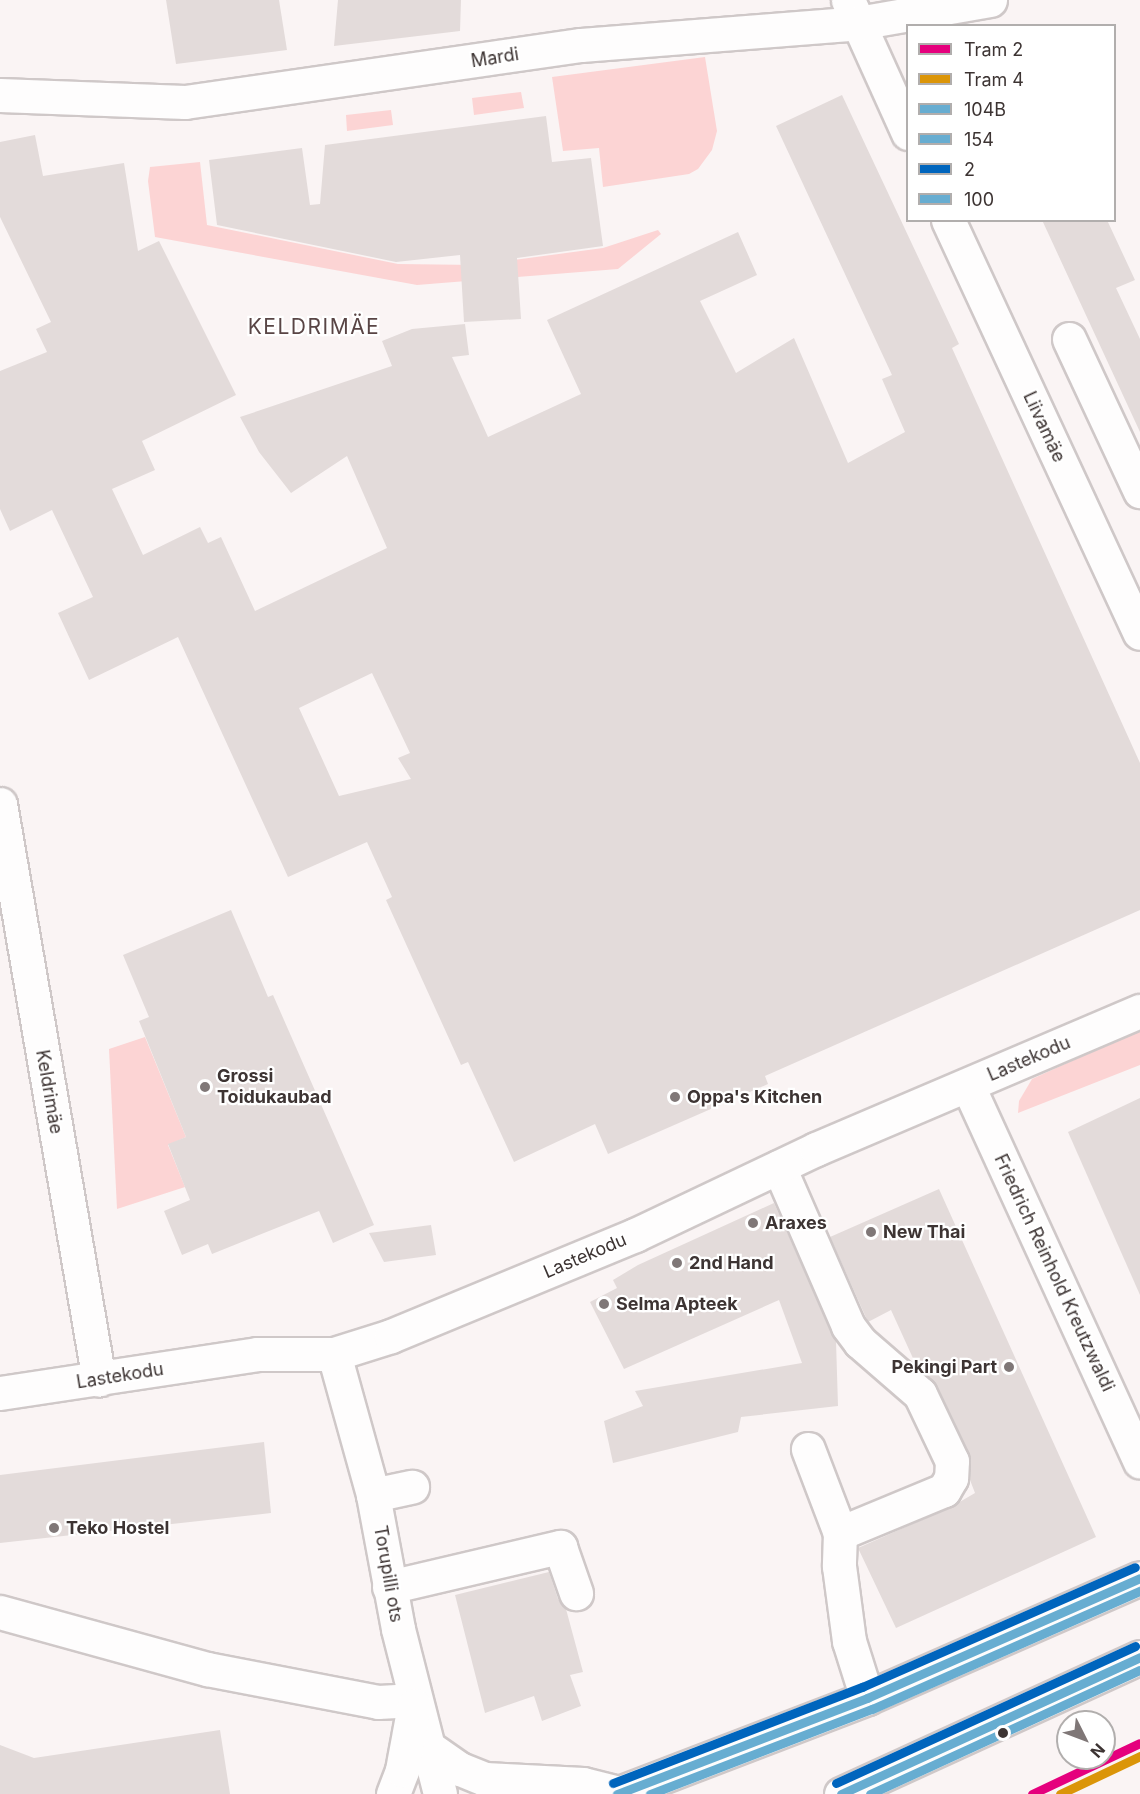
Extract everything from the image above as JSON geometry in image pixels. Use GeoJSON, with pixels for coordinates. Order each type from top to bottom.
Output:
{"type":"FeatureCollection","features":[{"type":"Feature","properties":{"kind":"street","name":"Mardi"},"geometry":{"type":"LineString","coordinates":[[0,95],[185,102],[581,45],[853,11],[990,0]]}},
{"type":"Feature","properties":{"kind":"street"},"geometry":{"type":"LineString","coordinates":[[853,11],[906,129]]}},
{"type":"Feature","properties":{"kind":"street","name":"Liivamäe"},"geometry":{"type":"LineString","coordinates":[[949,222],[1140,633]]}},
{"type":"Feature","properties":{"kind":"street"},"geometry":{"type":"LineString","coordinates":[[1069,339],[1140,491]]}},
{"type":"Feature","properties":{"kind":"street","name":"Keldrimäe"},"geometry":{"type":"LineString","coordinates":[[0,804],[99,1380]]}},
{"type":"Feature","properties":{"kind":"street","name":"Lastekodu"},"geometry":{"type":"LineString","coordinates":[[0,1393],[99,1380],[257,1354],[334,1354],[391,1336],[560,1267],[779,1167],[1140,1011]]}},
{"type":"Feature","properties":{"kind":"street","name":"Friedrich Reinhold Kreutzwaldi"},"geometry":{"type":"LineString","coordinates":[[968,1086],[1140,1461]]}},
{"type":"Feature","properties":{"kind":"street"},"geometry":{"type":"LineString","coordinates":[[779,1167],[848,1326],[860,1342],[920,1394],[952,1461],[951,1478],[944,1490],[840,1533]]}},
{"type":"Feature","properties":{"kind":"street","name":"Torupilli ots"},"geometry":{"type":"LineString","coordinates":[[334,1354],[373,1495],[389,1587],[415,1700],[431,1749],[440,1794]]}},
{"type":"Feature","properties":{"kind":"street"},"geometry":{"type":"LineString","coordinates":[[808,1449],[840,1533],[839,1566],[849,1641],[867,1698]]}},
{"type":"Feature","properties":{"kind":"street"},"geometry":{"type":"LineString","coordinates":[[373,1495],[412,1486]]}},
{"type":"Feature","properties":{"kind":"street"},"geometry":{"type":"LineString","coordinates":[[389,1587],[560,1546],[576,1593]]}},
{"type":"Feature","properties":{"kind":"street"},"geometry":{"type":"LineString","coordinates":[[431,1749],[460,1769],[484,1779],[583,1784],[619,1794],[867,1698],[1140,1578]]}},
{"type":"Feature","properties":{"kind":"street"},"geometry":{"type":"LineString","coordinates":[[0,1612],[207,1669],[378,1702],[415,1700],[402,1770],[393,1794]]}},
{"type":"Feature","properties":{"kind":"street"},"geometry":{"type":"LineString","coordinates":[[841,1794],[1140,1657]]}},
{"type":"Feature","properties":{"kind":"shaded area"},"geometry":{"type":"Polygon","coordinates":[[[705,57],[717,131],[712,150],[698,169],[689,174],[603,187],[599,148],[563,151],[552,77],[705,57]]]}},
{"type":"Feature","properties":{"kind":"shaded area"},"geometry":{"type":"Polygon","coordinates":[[[521,92],[524,108],[474,115],[472,98],[521,92]]]}},
{"type":"Feature","properties":{"kind":"shaded area"},"geometry":{"type":"Polygon","coordinates":[[[391,110],[393,125],[347,131],[346,115],[391,110]]]}},
{"type":"Feature","properties":{"kind":"shaded area"},"geometry":{"type":"Polygon","coordinates":[[[200,162],[207,225],[398,264],[477,265],[603,248],[658,230],[661,234],[618,269],[417,285],[155,237],[148,181],[150,167],[200,162]]]}},
{"type":"Feature","properties":{"kind":"shaded area"},"geometry":{"type":"Polygon","coordinates":[[[1140,1030],[1140,1065],[1018,1113],[1019,1101],[1032,1079],[1140,1030]]]}},
{"type":"Feature","properties":{"kind":"shaded area"},"geometry":{"type":"Polygon","coordinates":[[[145,1037],[186,1137],[168,1145],[185,1187],[117,1209],[109,1049],[145,1037]]]}},
{"type":"Feature","properties":{"kind":"building"},"geometry":{"type":"Polygon","coordinates":[[[166,0],[279,0],[287,50],[176,64],[166,0]]]}},
{"type":"Feature","properties":{"kind":"building"},"geometry":{"type":"Polygon","coordinates":[[[338,0],[461,0],[460,31],[334,46],[338,0]]]}},
{"type":"Feature","properties":{"kind":"building"},"geometry":{"type":"Polygon","coordinates":[[[842,95],[959,344],[952,348],[1140,763],[1140,910],[765,1076],[768,1084],[608,1154],[595,1124],[514,1162],[468,1062],[461,1065],[386,900],[392,897],[367,842],[288,877],[178,637],[89,680],[58,613],[93,597],[52,510],[10,531],[0,509],[0,371],[47,352],[36,329],[51,322],[0,217],[0,142],[35,135],[43,176],[124,163],[138,251],[159,241],[236,395],[142,441],[155,470],[112,489],[143,555],[200,527],[208,543],[221,537],[255,611],[387,548],[347,456],[291,493],[259,452],[240,417],[392,366],[382,341],[412,329],[465,324],[469,355],[452,357],[488,437],[581,394],[547,320],[738,232],[757,275],[700,301],[736,373],[794,338],[848,463],[905,432],[882,379],[892,375],[776,126],[842,95]],[[372,673],[299,708],[339,796],[411,779],[398,758],[410,753],[372,673]]]}},
{"type":"Feature","properties":{"kind":"building"},"geometry":{"type":"Polygon","coordinates":[[[546,116],[552,162],[591,158],[603,246],[517,258],[521,319],[464,322],[460,255],[396,262],[217,225],[209,160],[302,148],[310,205],[320,204],[325,145],[546,116]]]}},
{"type":"Feature","properties":{"kind":"building"},"geometry":{"type":"Polygon","coordinates":[[[1043,222],[1108,222],[1135,280],[1116,288],[1140,339],[1140,432],[1043,222]]]}},
{"type":"Feature","properties":{"kind":"building"},"geometry":{"type":"Polygon","coordinates":[[[231,910],[268,997],[273,995],[374,1225],[333,1243],[319,1211],[212,1254],[208,1244],[182,1255],[164,1211],[190,1200],[168,1144],[186,1137],[139,1021],[149,1017],[123,955],[231,910]]]}},
{"type":"Feature","properties":{"kind":"building"},"geometry":{"type":"Polygon","coordinates":[[[1140,1098],[1140,1295],[1068,1132],[1140,1098]]]}},
{"type":"Feature","properties":{"kind":"building"},"geometry":{"type":"Polygon","coordinates":[[[939,1189],[1096,1537],[896,1628],[858,1548],[951,1507],[975,1493],[970,1480],[971,1462],[937,1386],[917,1367],[891,1310],[868,1322],[830,1237],[939,1189]]]}},
{"type":"Feature","properties":{"kind":"building"},"geometry":{"type":"Polygon","coordinates":[[[774,1203],[836,1341],[838,1406],[741,1417],[738,1432],[613,1463],[604,1421],[643,1406],[635,1391],[802,1363],[779,1300],[624,1369],[590,1302],[617,1288],[613,1280],[638,1265],[774,1203]]]}},
{"type":"Feature","properties":{"kind":"building"},"geometry":{"type":"Polygon","coordinates":[[[431,1225],[436,1255],[384,1262],[369,1233],[431,1225]]]}},
{"type":"Feature","properties":{"kind":"building"},"geometry":{"type":"Polygon","coordinates":[[[264,1442],[271,1513],[0,1543],[0,1475],[264,1442]]]}},
{"type":"Feature","properties":{"kind":"building"},"geometry":{"type":"Polygon","coordinates":[[[549,1572],[558,1599],[566,1609],[583,1672],[570,1675],[581,1706],[542,1721],[534,1696],[485,1713],[455,1595],[549,1572]]]}},
{"type":"Feature","properties":{"kind":"building"},"geometry":{"type":"Polygon","coordinates":[[[220,1730],[230,1794],[0,1794],[0,1745],[34,1758],[220,1730]]]}},
{"type":"Feature","properties":{"kind":"tram line","name":"2"},"geometry":{"type":"LineString","coordinates":[[1032,1794],[1140,1743]]}},
{"type":"Feature","properties":{"kind":"tram line","name":"4"},"geometry":{"type":"LineString","coordinates":[[1060,1794],[1140,1756]]}},
{"type":"Feature","properties":{"kind":"transit line","name":"2"},"geometry":{"type":"LineString","coordinates":[[613,1783],[862,1687],[1135,1567]]}},
{"type":"Feature","properties":{"kind":"transit line","name":"104B"},"geometry":{"type":"LineString","coordinates":[[617,1794],[867,1698],[1140,1578]]}},
{"type":"Feature","properties":{"kind":"transit line","name":"154"},"geometry":{"type":"LineString","coordinates":[[650,1794],[872,1709],[1140,1591]]}},
{"type":"Feature","properties":{"kind":"transit line","name":"2"},"geometry":{"type":"LineString","coordinates":[[836,1783],[1135,1646]]}},
{"type":"Feature","properties":{"kind":"transit line","name":"104B"},"geometry":{"type":"LineString","coordinates":[[841,1794],[1140,1657]]}},
{"type":"Feature","properties":{"kind":"transit line","name":"100"},"geometry":{"type":"LineString","coordinates":[[870,1794],[1140,1670]]}},
{"type":"Feature","properties":{"kind":"place","name":"Grossi Toidukaubad"},"geometry":{"type":"Point","coordinates":[205,1087]}},
{"type":"Feature","properties":{"kind":"place","name":"Oppa's Kitchen"},"geometry":{"type":"Point","coordinates":[675,1097]}},
{"type":"Feature","properties":{"kind":"place","name":"Araxes"},"geometry":{"type":"Point","coordinates":[753,1223]}},
{"type":"Feature","properties":{"kind":"place","name":"New Thai"},"geometry":{"type":"Point","coordinates":[871,1232]}},
{"type":"Feature","properties":{"kind":"place","name":"2nd Hand"},"geometry":{"type":"Point","coordinates":[677,1263]}},
{"type":"Feature","properties":{"kind":"place","name":"Selma Apteek"},"geometry":{"type":"Point","coordinates":[604,1304]}},
{"type":"Feature","properties":{"kind":"place","name":"Pekingi Part"},"geometry":{"type":"Point","coordinates":[1009,1367]}},
{"type":"Feature","properties":{"kind":"place","name":"Teko Hostel"},"geometry":{"type":"Point","coordinates":[54,1528]}},
{"type":"Feature","properties":{"kind":"district","name":"KELDRIMÄE"},"geometry":{"type":"Point","coordinates":[314,327]}}]}
